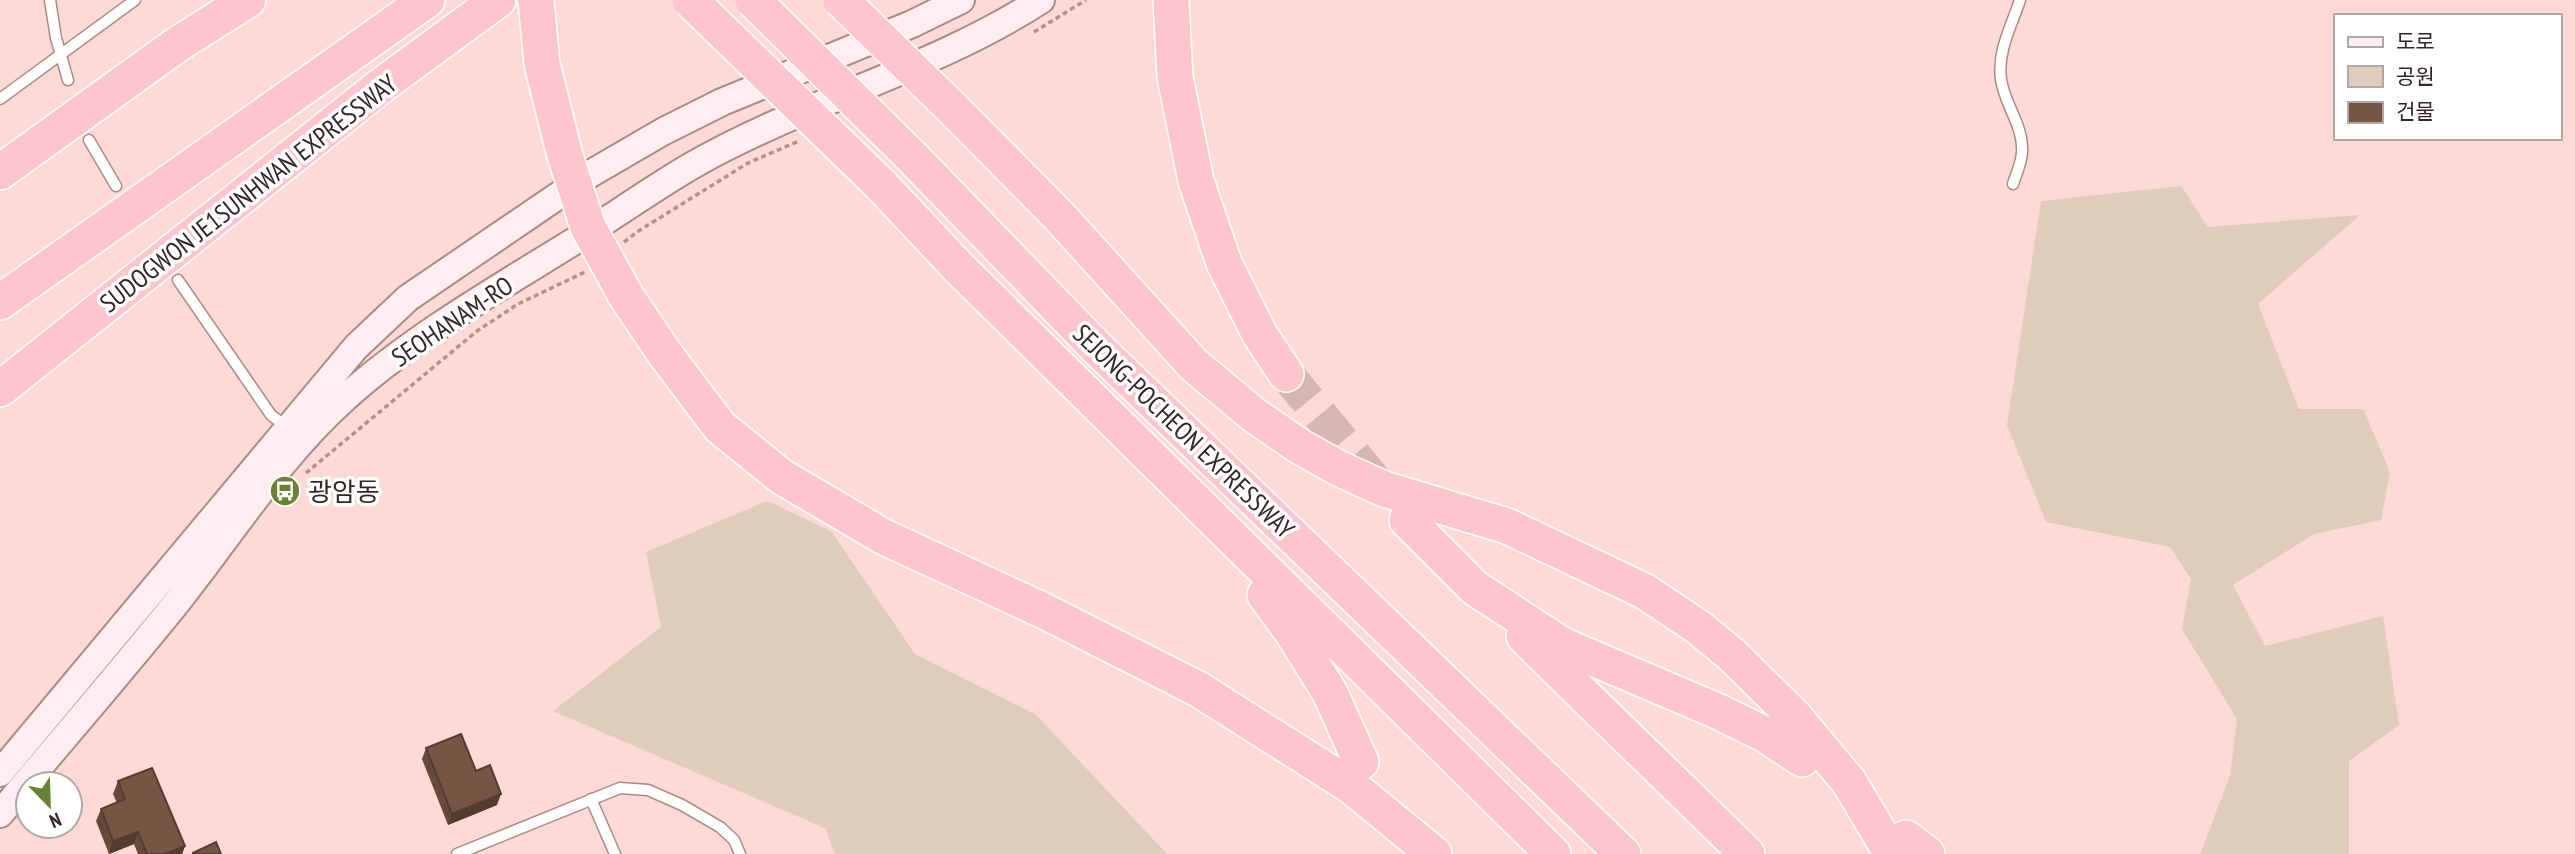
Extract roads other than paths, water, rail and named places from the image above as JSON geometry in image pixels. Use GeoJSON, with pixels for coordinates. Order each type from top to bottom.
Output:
{"type":"FeatureCollection","features":[{"type":"Feature","properties":{"kind":"highway"},"geometry":{"type":"LineString","coordinates":[[0,172],[178,44],[248,0]]}},
{"type":"Feature","properties":{"kind":"highway","name":"SUDOGWON JE1SUNHWAN EXPRESSWAY"},"geometry":{"type":"LineString","coordinates":[[0,302],[427,0]]}},
{"type":"Feature","properties":{"kind":"highway","name":"SUDOGWON JE1SUNHWAN EXPRESSWAY"},"geometry":{"type":"LineString","coordinates":[[0,389],[382,85],[498,0]]}},
{"type":"Feature","properties":{"kind":"highway"},"geometry":{"type":"LineString","coordinates":[[536,0],[542,64],[588,227],[626,296],[720,428],[782,477],[884,537],[1042,610],[1198,690],[1350,786],[1434,854]]}},
{"type":"Feature","properties":{"kind":"highway","name":"SEJONG-POCHEON EXPRESSWAY"},"geometry":{"type":"LineString","coordinates":[[690,0],[880,184],[959,268],[1195,503],[1553,854]]}},
{"type":"Feature","properties":{"kind":"highway","name":"SEJONG-POCHEON EXPRESSWAY"},"geometry":{"type":"LineString","coordinates":[[752,0],[913,158],[1097,348],[1623,854]]}},
{"type":"Feature","properties":{"kind":"highway"},"geometry":{"type":"LineString","coordinates":[[841,0],[1059,216],[1194,365],[1254,415],[1299,446],[1384,489],[1507,526],[1644,591],[1698,627],[1732,655],[1794,716],[1908,849]]}},
{"type":"Feature","properties":{"kind":"highway"},"geometry":{"type":"LineString","coordinates":[[1171,0],[1175,76],[1196,181],[1224,263],[1259,333],[1286,374]]}},
{"type":"Feature","properties":{"kind":"highway"},"geometry":{"type":"LineString","coordinates":[[1195,503],[1292,632],[1330,693],[1361,762]]}},
{"type":"Feature","properties":{"kind":"highway"},"geometry":{"type":"LineString","coordinates":[[1407,520],[1747,854]]}},
{"type":"Feature","properties":{"kind":"highway"},"geometry":{"type":"LineString","coordinates":[[1475,588],[1562,645],[1717,711],[1764,734],[1802,759]]}},
{"type":"Feature","properties":{"kind":"main road","name":"SEOHANAM-RO"},"geometry":{"type":"LineString","coordinates":[[0,814],[177,602],[356,347],[408,298],[590,174],[664,131],[722,102],[912,24],[961,0]]}},
{"type":"Feature","properties":{"kind":"main road","name":"SEOHANAM-RO"},"geometry":{"type":"LineString","coordinates":[[0,773],[296,434],[399,355],[475,302],[693,165],[761,130],[937,55],[1011,19],[1041,0]]}},
{"type":"Feature","properties":{"kind":"lane"},"geometry":{"type":"LineString","coordinates":[[50,0],[68,80]]}},
{"type":"Feature","properties":{"kind":"lane"},"geometry":{"type":"LineString","coordinates":[[0,100],[135,0]]}},
{"type":"Feature","properties":{"kind":"lane"},"geometry":{"type":"LineString","coordinates":[[2013,184],[2022,153],[2021,139],[2004,94],[2000,64],[2008,30],[2020,0]]}},
{"type":"Feature","properties":{"kind":"lane"},"geometry":{"type":"LineString","coordinates":[[89,140],[116,186]]}},
{"type":"Feature","properties":{"kind":"lane"},"geometry":{"type":"LineString","coordinates":[[178,280],[271,415],[296,434]]}},
{"type":"Feature","properties":{"kind":"lane"},"geometry":{"type":"LineString","coordinates":[[457,854],[620,788],[648,790],[682,805],[720,827],[734,841],[740,854]]}},
{"type":"Feature","properties":{"kind":"lane"},"geometry":{"type":"LineString","coordinates":[[591,799],[615,854]]}},
{"type":"Feature","properties":{"kind":"tunnel"},"geometry":{"type":"LineString","coordinates":[[1286,374],[1385,493]]}},
{"type":"Feature","properties":{"kind":"place","name":"광암동"},"geometry":{"type":"Point","coordinates":[285,491]}}]}
